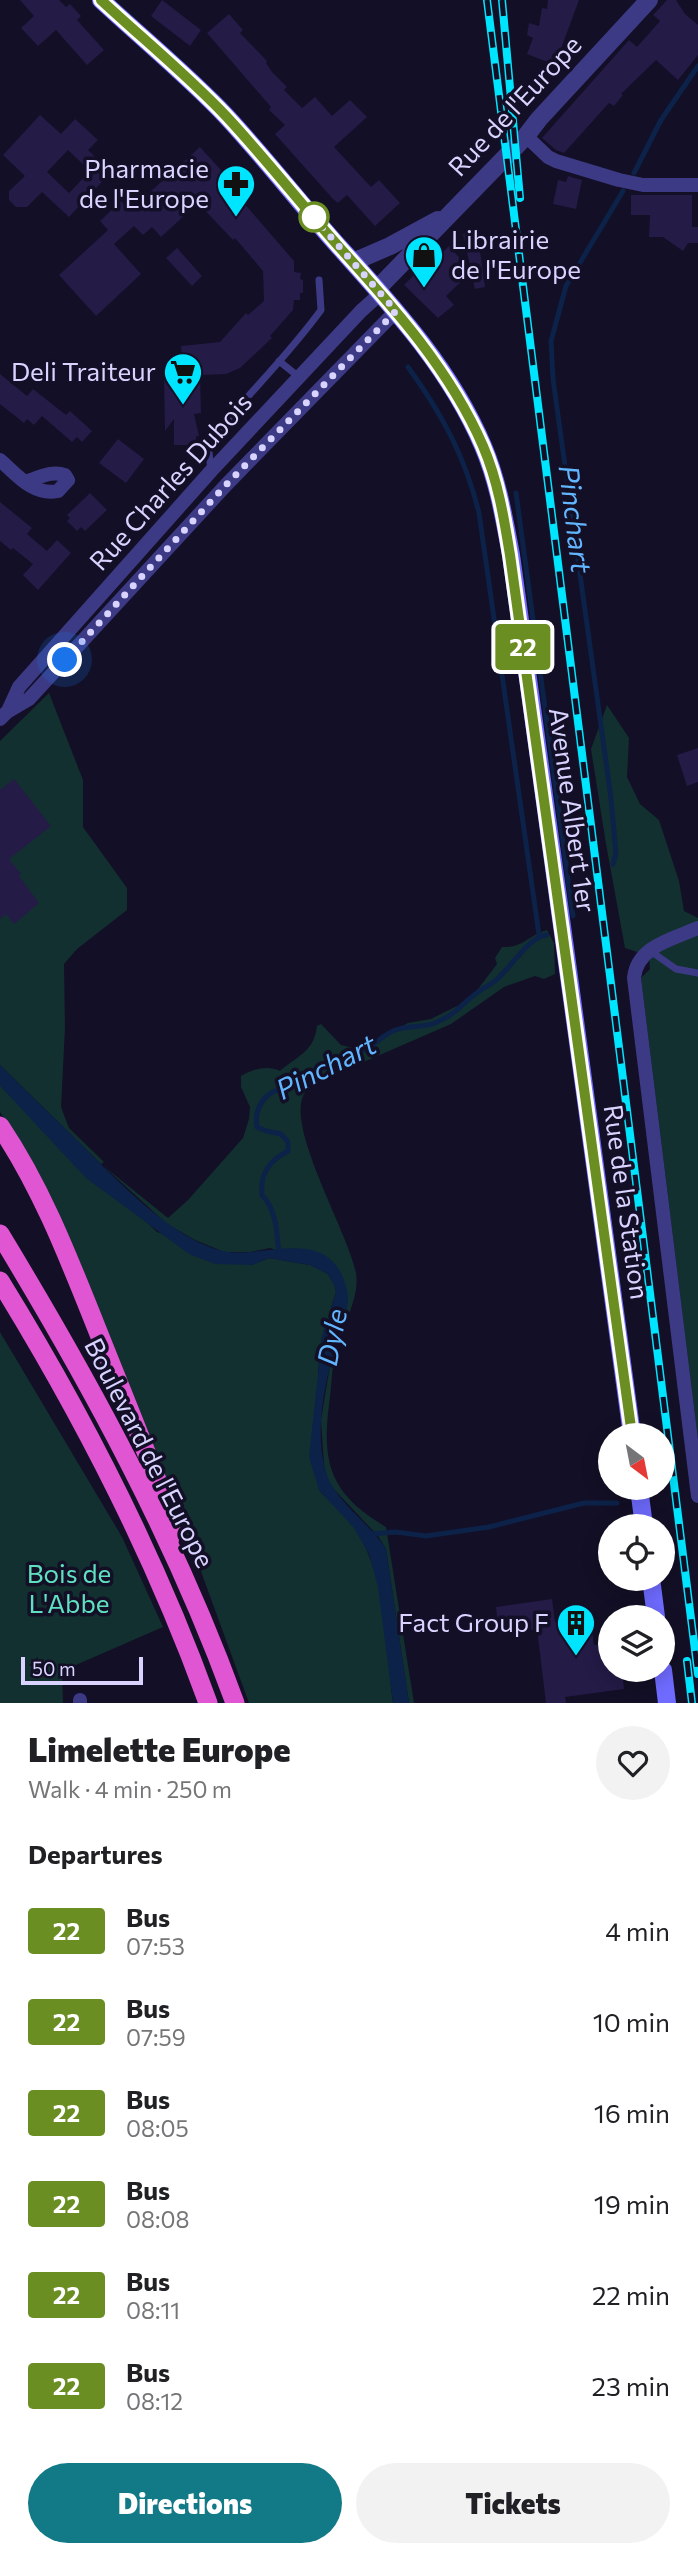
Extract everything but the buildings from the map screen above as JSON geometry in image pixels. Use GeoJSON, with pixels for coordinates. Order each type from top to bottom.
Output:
{"type":"FeatureCollection","features":[{"type":"Feature","properties":{"kind":"highway"},"geometry":{"type":"LineString","coordinates":[[0,1126],[38,1190],[89,1308],[172,1519],[169,1543]]}},
{"type":"Feature","properties":{"kind":"highway","name":"Boulevard de l'Europe"},"geometry":{"type":"LineString","coordinates":[[0,1234],[107,1420],[169,1543],[218,1656],[235,1703]]}},
{"type":"Feature","properties":{"kind":"highway","name":"Boulevard de l'Europe"},"geometry":{"type":"LineString","coordinates":[[0,1281],[84,1427],[118,1494],[185,1643],[208,1703]]}},
{"type":"Feature","properties":{"kind":"highway"},"geometry":{"type":"LineString","coordinates":[[0,1304],[23,1318]]}},
{"type":"Feature","properties":{"kind":"main road","name":"Avenue Albert 1er"},"geometry":{"type":"LineString","coordinates":[[102,0],[228,118],[379,291],[433,357],[459,399],[483,447],[500,501],[510,555],[568,977]]}},
{"type":"Feature","properties":{"kind":"main road","name":"Rue de la Station"},"geometry":{"type":"LineString","coordinates":[[568,977],[630,1423]]}},
{"type":"Feature","properties":{"kind":"main road"},"geometry":{"type":"LineString","coordinates":[[664,1682],[667,1703]]}},
{"type":"Feature","properties":{"kind":"street","name":"Rue de l'Europe"},"geometry":{"type":"LineString","coordinates":[[379,291],[447,216],[526,136],[649,0]]}},
{"type":"Feature","properties":{"kind":"street"},"geometry":{"type":"LineString","coordinates":[[526,136],[556,161],[619,180],[643,185],[698,185]]}},
{"type":"Feature","properties":{"kind":"street","name":"Rue de l'Europe"},"geometry":{"type":"LineString","coordinates":[[353,262],[447,216]]}},
{"type":"Feature","properties":{"kind":"street","name":"Rue Charles Dubois"},"geometry":{"type":"LineString","coordinates":[[2,712],[19,687],[211,471],[379,291]]}},
{"type":"Feature","properties":{"kind":"street","name":"Rue Charles Dubois"},"geometry":{"type":"LineString","coordinates":[[2,712],[29,699],[226,485],[396,311]]}},
{"type":"Feature","properties":{"kind":"street"},"geometry":{"type":"LineString","coordinates":[[300,378],[316,393]]}},
{"type":"Feature","properties":{"kind":"street"},"geometry":{"type":"LineString","coordinates":[[0,460],[26,482]]}},
{"type":"Feature","properties":{"kind":"street"},"geometry":{"type":"LineString","coordinates":[[211,471],[226,485]]}},
{"type":"Feature","properties":{"kind":"street"},"geometry":{"type":"LineString","coordinates":[[698,928],[649,950],[641,957],[635,967],[634,987],[698,1496]]}},
{"type":"Feature","properties":{"kind":"lane"},"geometry":{"type":"LineString","coordinates":[[211,471],[208,443],[243,400],[302,337],[321,310],[319,280]]}},
{"type":"Feature","properties":{"kind":"lane"},"geometry":{"type":"LineString","coordinates":[[279,361],[300,378]]}},
{"type":"Feature","properties":{"kind":"lane"},"geometry":{"type":"LineString","coordinates":[[649,950],[668,965],[698,973]]}},
{"type":"Feature","properties":{"kind":"green space"},"geometry":{"type":"Polygon","coordinates":[[[49,693],[83,780],[83,827],[127,888],[127,910],[77,949],[64,964],[65,1028],[61,1107],[69,1128],[104,1162],[101,1164],[0,1065],[0,741],[49,693]]]}},
{"type":"Feature","properties":{"kind":"green space"},"geometry":{"type":"Polygon","coordinates":[[[607,705],[629,738],[627,777],[640,804],[659,820],[679,881],[684,911],[698,918],[698,1439],[641,978],[650,969],[649,956],[625,948],[591,749],[607,705]]]}},
{"type":"Feature","properties":{"kind":"green space"},"geometry":{"type":"Polygon","coordinates":[[[547,930],[554,943],[555,974],[544,979],[535,976],[504,987],[451,1024],[313,1084],[303,1096],[301,1112],[304,1133],[321,1183],[351,1255],[357,1282],[354,1300],[333,1364],[327,1420],[328,1457],[340,1488],[367,1514],[386,1527],[414,1703],[409,1703],[386,1549],[378,1536],[329,1484],[324,1465],[321,1420],[330,1365],[347,1306],[339,1270],[270,1248],[250,1252],[224,1252],[195,1240],[167,1224],[102,1165],[168,1218],[188,1200],[243,1138],[250,1107],[241,1087],[241,1076],[260,1069],[280,1071],[308,1048],[317,1026],[321,1024],[341,1045],[353,1048],[368,1045],[408,1023],[431,1019],[459,1005],[478,989],[497,964],[495,958],[502,947],[516,945],[547,930]]]}},
{"type":"Feature","properties":{"kind":"green space"},"geometry":{"type":"Polygon","coordinates":[[[0,1082],[157,1232],[252,1265],[269,1258],[310,1265],[328,1274],[336,1292],[322,1337],[318,1372],[319,1490],[356,1530],[374,1570],[384,1614],[393,1703],[249,1703],[195,1555],[145,1430],[16,1136],[0,1112],[0,1082]]]}},
{"type":"Feature","properties":{"kind":"green space","name":"Bois de L'Abbe"},"geometry":{"type":"Polygon","coordinates":[[[0,1332],[122,1537],[163,1627],[62,1671],[63,1703],[0,1703],[0,1332]]]}},
{"type":"Feature","properties":{"kind":"water","name":"Dyle"},"geometry":{"type":"Polygon","coordinates":[[[0,1065],[125,1188],[183,1234],[203,1244],[237,1253],[300,1248],[314,1251],[327,1257],[338,1268],[348,1294],[348,1303],[338,1334],[323,1402],[321,1434],[324,1465],[334,1489],[386,1549],[409,1703],[393,1703],[378,1587],[369,1554],[354,1528],[319,1490],[309,1457],[322,1337],[336,1293],[328,1274],[310,1265],[269,1258],[252,1265],[215,1264],[189,1254],[86,1178],[0,1086],[0,1065]]]}},
{"type":"Feature","properties":{"kind":"waterway","name":"Pinchart"},"geometry":{"type":"LineString","coordinates":[[634,173],[661,120],[698,66]]}},
{"type":"Feature","properties":{"kind":"waterway","name":"Pinchart"},"geometry":{"type":"LineString","coordinates":[[613,864],[616,854],[611,798],[553,379],[551,341],[566,286],[623,191]]}},
{"type":"Feature","properties":{"kind":"waterway"},"geometry":{"type":"LineString","coordinates":[[408,367],[451,436],[467,473],[479,513],[539,935]]}},
{"type":"Feature","properties":{"kind":"waterway"},"geometry":{"type":"LineString","coordinates":[[516,493],[573,916]]}},
{"type":"Feature","properties":{"kind":"waterway","name":"Pinchart"},"geometry":{"type":"LineString","coordinates":[[279,1255],[277,1231],[271,1208],[262,1195],[262,1187],[267,1168],[288,1151],[288,1142],[281,1134],[257,1127],[258,1111],[265,1098],[366,1049],[393,1031],[430,1025],[449,1016],[502,975],[534,941],[547,935]]}},
{"type":"Feature","properties":{"kind":"waterway"},"geometry":{"type":"LineString","coordinates":[[369,1534],[396,1532],[426,1536],[489,1527],[584,1503],[617,1503]]}},
{"type":"Feature","properties":{"kind":"railway"},"geometry":{"type":"LineString","coordinates":[[487,0],[698,1674]]}},
{"type":"Feature","properties":{"kind":"railway"},"geometry":{"type":"LineString","coordinates":[[502,0],[520,198]]}},
{"type":"Feature","properties":{"kind":"railway"},"geometry":{"type":"LineString","coordinates":[[687,1661],[692,1703]]}},
{"type":"Feature","properties":{"kind":"bus line","name":"22"},"geometry":{"type":"LineString","coordinates":[[101,0],[184,74],[228,118],[381,293],[433,357],[459,399],[483,447],[500,501],[510,555],[630,1423]]}},
{"type":"Feature","properties":{"kind":"place","name":"Pharmacie de l'Europe"},"geometry":{"type":"Point","coordinates":[236,218]}},
{"type":"Feature","properties":{"kind":"place","name":"Librairie de l'Europe"},"geometry":{"type":"Point","coordinates":[424,289]}},
{"type":"Feature","properties":{"kind":"place","name":"Deli Traiteur"},"geometry":{"type":"Point","coordinates":[183,406]}},
{"type":"Feature","properties":{"kind":"place","name":"Fact Group F"},"geometry":{"type":"Point","coordinates":[576,1657]}},
{"type":"Feature","properties":{"kind":"route"},"geometry":{"type":"LineString","coordinates":[[65,660],[226,485],[396,311],[308,211],[314,217]]}}]}
